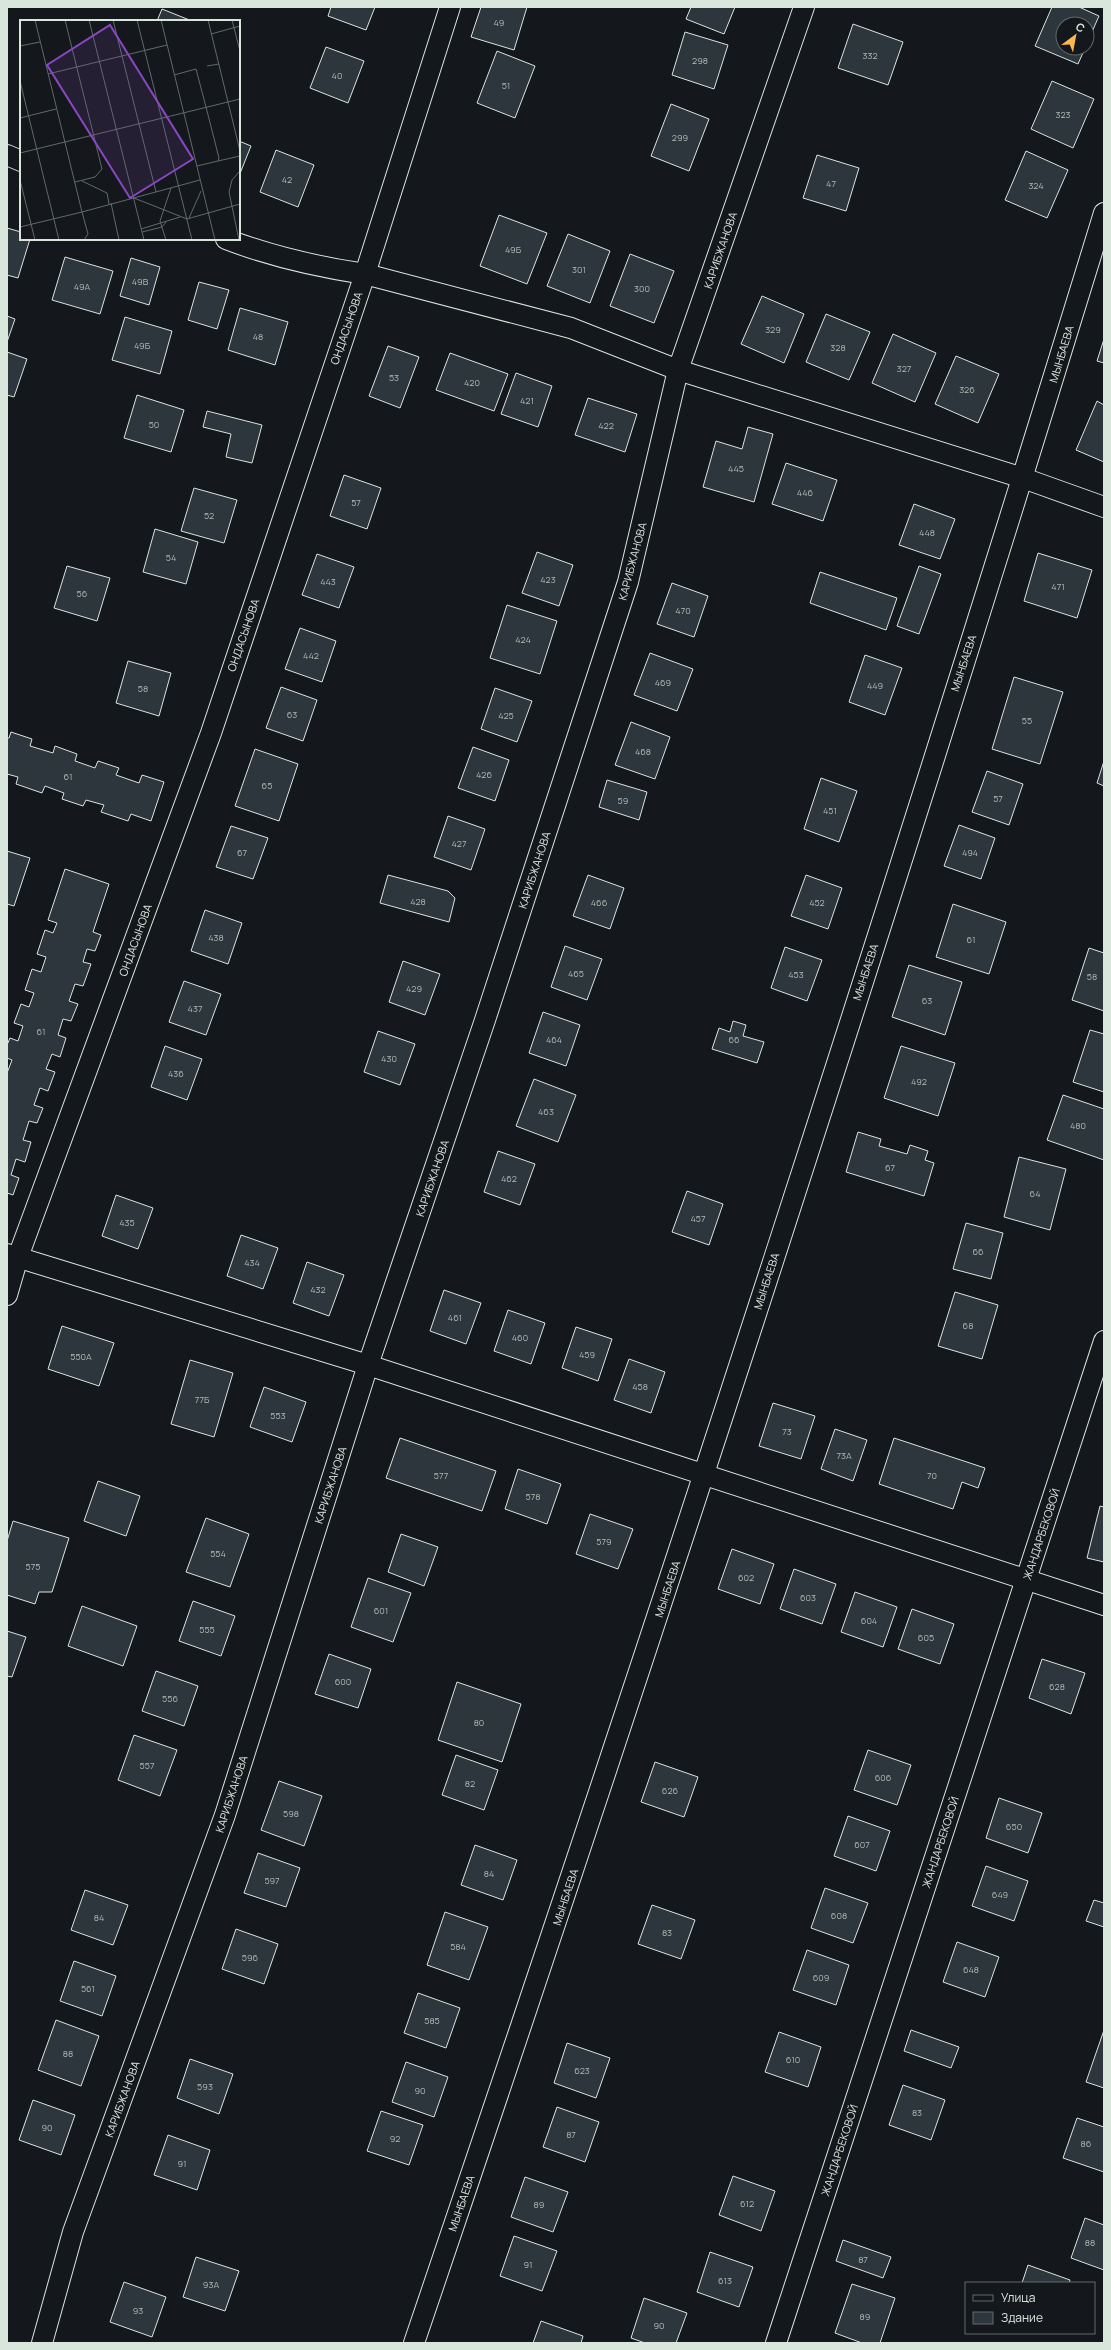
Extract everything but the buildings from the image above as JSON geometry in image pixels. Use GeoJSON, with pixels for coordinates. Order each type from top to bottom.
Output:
{"type":"FeatureCollection","features":[{"type":"Feature","properties":{"kind":"street","name":"ОНДАСЫНОВА"},"geometry":{"type":"LineString","coordinates":[[7,1295],[13,1255],[211,733],[365,274],[450,7]]}},
{"type":"Feature","properties":{"kind":"street","name":"КАРИБЖАНОВА"},"geometry":{"type":"LineString","coordinates":[[42,2343],[73,2232],[225,1815],[368,1365],[485,1020],[628,582],[678,370],[804,7]]}},
{"type":"Feature","properties":{"kind":"street"},"geometry":{"type":"LineString","coordinates":[[7,155],[20,161]]}},
{"type":"Feature","properties":{"kind":"street","name":"МЫНБАЕВА"},"geometry":{"type":"LineString","coordinates":[[414,2343],[555,1927],[705,1473],[1023,478],[1104,213]]}},
{"type":"Feature","properties":{"kind":"street"},"geometry":{"type":"LineString","coordinates":[[229,240],[248,247],[324,267],[365,274],[571,328],[678,370],[1023,478],[1104,507]]}},
{"type":"Feature","properties":{"kind":"street"},"geometry":{"type":"LineString","coordinates":[[13,1255],[368,1365],[705,1473],[1104,1605]]}},
{"type":"Feature","properties":{"kind":"street","name":"ЖАНДАРБЕКОВОЙ"},"geometry":{"type":"LineString","coordinates":[[776,2343],[1104,1341]]}}]}
